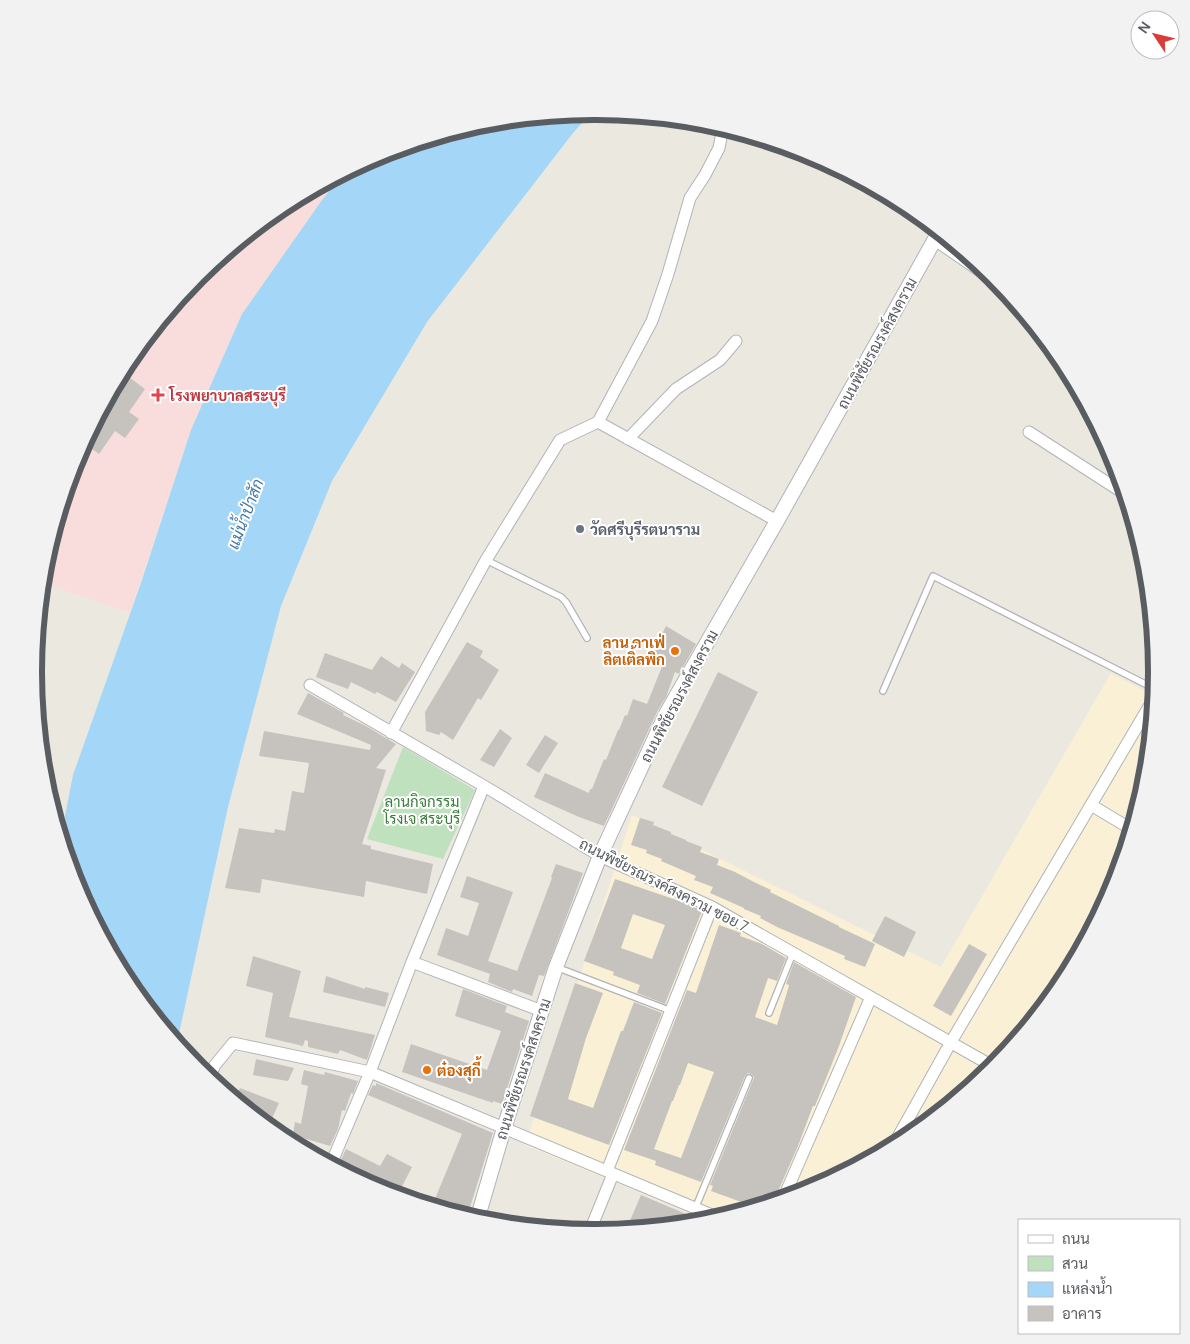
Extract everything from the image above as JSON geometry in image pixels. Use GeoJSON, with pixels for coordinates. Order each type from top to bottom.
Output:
{"type":"FeatureCollection","features":[{"type":"Feature","properties":{"kind":"street"},"geometry":{"type":"LineString","coordinates":[[391,732],[486,560],[560,440],[598,422],[652,321],[690,198],[719,148],[722,134]]}},
{"type":"Feature","properties":{"kind":"street","name":"ถนนพิชัยรณรงค์สงคราม"},"geometry":{"type":"LineString","coordinates":[[479,1212],[504,1128],[556,967],[600,856],[666,714],[936,238]]}},
{"type":"Feature","properties":{"kind":"street"},"geometry":{"type":"LineString","coordinates":[[628,439],[676,389],[720,360],[736,341]]}},
{"type":"Feature","properties":{"kind":"street"},"geometry":{"type":"LineString","coordinates":[[598,422],[777,521]]}},
{"type":"Feature","properties":{"kind":"street"},"geometry":{"type":"LineString","coordinates":[[1029,432],[1116,488]]}},
{"type":"Feature","properties":{"kind":"street","name":"ถนนพิชัยรณรงค์สงคราม ซอย 7"},"geometry":{"type":"LineString","coordinates":[[310,685],[600,856],[712,907],[986,1063]]}},
{"type":"Feature","properties":{"kind":"street"},"geometry":{"type":"LineString","coordinates":[[901,1132],[951,1042],[1146,712]]}},
{"type":"Feature","properties":{"kind":"street"},"geometry":{"type":"LineString","coordinates":[[333,1158],[370,1072],[412,962],[484,786]]}},
{"type":"Feature","properties":{"kind":"street"},"geometry":{"type":"LineString","coordinates":[[1091,805],[1126,826]]}},
{"type":"Feature","properties":{"kind":"street"},"geometry":{"type":"LineString","coordinates":[[592,1224],[671,1011],[712,907]]}},
{"type":"Feature","properties":{"kind":"street"},"geometry":{"type":"LineString","coordinates":[[412,962],[542,1011]]}},
{"type":"Feature","properties":{"kind":"street"},"geometry":{"type":"LineString","coordinates":[[787,1189],[871,997]]}},
{"type":"Feature","properties":{"kind":"street"},"geometry":{"type":"LineString","coordinates":[[212,1071],[233,1043],[370,1072],[706,1213]]}},
{"type":"Feature","properties":{"kind":"lane"},"geometry":{"type":"LineString","coordinates":[[486,560],[561,598],[566,602],[587,638]]}},
{"type":"Feature","properties":{"kind":"lane"},"geometry":{"type":"LineString","coordinates":[[883,691],[933,576],[1147,685]]}},
{"type":"Feature","properties":{"kind":"lane"},"geometry":{"type":"LineString","coordinates":[[769,1013],[793,953]]}},
{"type":"Feature","properties":{"kind":"lane"},"geometry":{"type":"LineString","coordinates":[[556,967],[671,1011]]}},
{"type":"Feature","properties":{"kind":"lane"},"geometry":{"type":"LineString","coordinates":[[695,1209],[749,1078]]}},
{"type":"Feature","properties":{"kind":"shaded area","name":"โรงพยาบาลสระบุรี"},"geometry":{"type":"Polygon","coordinates":[[[334,186],[242,314],[191,430],[130,613],[49,585],[61,529],[72,494],[99,428],[136,365],[157,336],[204,281],[259,234],[288,213],[334,186]]]}},
{"type":"Feature","properties":{"kind":"shaded area"},"geometry":{"type":"Polygon","coordinates":[[[1111,673],[1147,692],[1143,744],[1129,815],[1118,850],[1091,916],[1054,979],[1010,1036],[986,1063],[931,1110],[902,1131],[839,1168],[773,1195],[738,1206],[695,1215],[525,1145],[632,815],[941,967],[1111,673]]]}},
{"type":"Feature","properties":{"kind":"green space","name":"ลานกิจกรรม โรงเจ สระบุรี"},"geometry":{"type":"Polygon","coordinates":[[[403,747],[475,790],[443,859],[367,839],[403,747]]]}},
{"type":"Feature","properties":{"kind":"water","name":"แม่น้ำป่าสัก"},"geometry":{"type":"Polygon","coordinates":[[[585,120],[427,322],[332,481],[281,606],[228,807],[179,1035],[136,979],[99,916],[72,850],[64,823],[73,775],[142,580],[191,430],[242,314],[334,186],[351,176],[417,149],[452,138],[523,124],[585,120]]]}},
{"type":"Feature","properties":{"kind":"building"},"geometry":{"type":"Polygon","coordinates":[[[129,377],[145,389],[129,412],[139,419],[125,438],[115,431],[99,454],[91,448],[99,428],[129,377]]]}},
{"type":"Feature","properties":{"kind":"building"},"geometry":{"type":"Polygon","coordinates":[[[666,626],[696,644],[679,674],[675,672],[666,697],[658,710],[604,826],[534,797],[545,773],[589,793],[604,759],[606,760],[625,715],[627,716],[633,699],[647,704],[663,664],[651,657],[666,626]]]}},
{"type":"Feature","properties":{"kind":"building"},"geometry":{"type":"Polygon","coordinates":[[[467,642],[483,651],[480,657],[499,670],[481,700],[478,698],[453,740],[441,732],[439,735],[426,731],[425,712],[467,642]]]}},
{"type":"Feature","properties":{"kind":"building"},"geometry":{"type":"Polygon","coordinates":[[[325,653],[372,670],[381,656],[399,668],[402,663],[415,672],[396,702],[351,682],[348,689],[316,677],[325,653]]]}},
{"type":"Feature","properties":{"kind":"building"},"geometry":{"type":"Polygon","coordinates":[[[718,672],[758,692],[702,806],[662,787],[718,672]]]}},
{"type":"Feature","properties":{"kind":"building"},"geometry":{"type":"Polygon","coordinates":[[[308,693],[396,744],[376,768],[386,770],[362,844],[371,846],[371,849],[433,864],[427,894],[366,881],[364,897],[262,879],[260,893],[225,888],[239,828],[274,833],[275,829],[285,831],[292,791],[304,793],[309,763],[259,756],[264,731],[370,750],[371,745],[297,714],[308,693]]]}},
{"type":"Feature","properties":{"kind":"building"},"geometry":{"type":"Polygon","coordinates":[[[500,729],[512,738],[494,767],[480,760],[500,729]]]}},
{"type":"Feature","properties":{"kind":"building"},"geometry":{"type":"Polygon","coordinates":[[[545,735],[558,743],[539,773],[526,765],[545,735]]]}},
{"type":"Feature","properties":{"kind":"building"},"geometry":{"type":"Polygon","coordinates":[[[640,818],[654,822],[653,825],[702,847],[700,852],[719,859],[717,865],[771,890],[770,892],[875,944],[865,967],[844,959],[845,956],[777,927],[760,918],[761,916],[710,893],[713,887],[694,880],[696,876],[661,861],[662,859],[646,853],[647,850],[631,845],[640,818]]]}},
{"type":"Feature","properties":{"kind":"building"},"geometry":{"type":"Polygon","coordinates":[[[556,864],[583,873],[544,976],[539,975],[532,996],[513,989],[512,992],[488,982],[490,974],[437,955],[446,928],[468,936],[479,903],[460,897],[467,876],[513,892],[488,961],[517,971],[556,864]]]}},
{"type":"Feature","properties":{"kind":"building"},"geometry":{"type":"Polygon","coordinates":[[[615,879],[688,904],[702,911],[665,1004],[637,993],[640,985],[613,975],[614,972],[584,961],[615,879]],[[633,914],[621,948],[652,959],[665,925],[633,914]]]}},
{"type":"Feature","properties":{"kind":"building"},"geometry":{"type":"Polygon","coordinates":[[[885,916],[916,932],[904,957],[872,941],[885,916]]]}},
{"type":"Feature","properties":{"kind":"building"},"geometry":{"type":"Polygon","coordinates":[[[719,925],[741,933],[740,936],[762,944],[786,958],[777,981],[768,978],[755,1017],[777,1025],[789,985],[786,984],[794,962],[856,997],[815,1106],[813,1106],[777,1193],[746,1204],[711,1191],[713,1186],[710,1185],[754,1077],[748,1073],[745,1076],[701,1182],[655,1165],[656,1161],[624,1150],[687,990],[696,993],[719,925]],[[688,1063],[654,1149],[681,1158],[714,1072],[688,1063]]]}},
{"type":"Feature","properties":{"kind":"building"},"geometry":{"type":"Polygon","coordinates":[[[969,944],[987,954],[951,1016],[933,1006],[969,944]]]}},
{"type":"Feature","properties":{"kind":"building"},"geometry":{"type":"Polygon","coordinates":[[[253,956],[301,971],[289,1017],[375,1035],[367,1060],[340,1050],[338,1054],[308,1047],[308,1041],[305,1040],[303,1046],[265,1037],[273,993],[246,986],[253,956]]]}},
{"type":"Feature","properties":{"kind":"building"},"geometry":{"type":"Polygon","coordinates":[[[326,976],[365,989],[365,987],[389,993],[385,1007],[323,992],[326,976]]]}},
{"type":"Feature","properties":{"kind":"building"},"geometry":{"type":"Polygon","coordinates":[[[575,983],[603,993],[586,1038],[568,1099],[593,1108],[621,1031],[623,1031],[634,1002],[662,1013],[609,1145],[530,1116],[575,983]]]}},
{"type":"Feature","properties":{"kind":"building"},"geometry":{"type":"Polygon","coordinates":[[[463,989],[507,1006],[505,1012],[529,1021],[502,1104],[493,1101],[493,1103],[402,1072],[411,1044],[487,1070],[501,1031],[455,1016],[463,989]]]}},
{"type":"Feature","properties":{"kind":"building"},"geometry":{"type":"Polygon","coordinates":[[[256,1059],[294,1068],[288,1081],[253,1075],[256,1059]]]}},
{"type":"Feature","properties":{"kind":"building"},"geometry":{"type":"Polygon","coordinates":[[[304,1070],[324,1075],[325,1072],[358,1081],[353,1094],[351,1093],[345,1111],[342,1110],[338,1129],[330,1146],[293,1134],[295,1122],[301,1124],[308,1086],[301,1084],[304,1070]]]}},
{"type":"Feature","properties":{"kind":"building"},"geometry":{"type":"Polygon","coordinates":[[[376,1083],[493,1133],[469,1210],[434,1200],[462,1134],[368,1095],[373,1085],[376,1086],[376,1083]]]}},
{"type":"Feature","properties":{"kind":"building"},"geometry":{"type":"Polygon","coordinates":[[[240,1088],[279,1103],[272,1119],[259,1110],[238,1093],[240,1088]]]}},
{"type":"Feature","properties":{"kind":"building"},"geometry":{"type":"Polygon","coordinates":[[[346,1149],[380,1166],[387,1154],[412,1167],[401,1189],[340,1162],[346,1149]]]}},
{"type":"Feature","properties":{"kind":"building"},"geometry":{"type":"Polygon","coordinates":[[[641,1195],[691,1216],[667,1220],[629,1223],[641,1195]]]}},
{"type":"Feature","properties":{"kind":"place","name":"โรงพยาบาลสระบุรี"},"geometry":{"type":"Point","coordinates":[158,395]}},
{"type":"Feature","properties":{"kind":"place","name":"วัดศรีบุรีรตนาราม"},"geometry":{"type":"Point","coordinates":[580,529]}},
{"type":"Feature","properties":{"kind":"place","name":"ลาน คาเฟ่ ลิตเติ้ลพิก"},"geometry":{"type":"Point","coordinates":[675,651]}},
{"type":"Feature","properties":{"kind":"place","name":"ต๋องสุกี้"},"geometry":{"type":"Point","coordinates":[427,1070]}}]}
